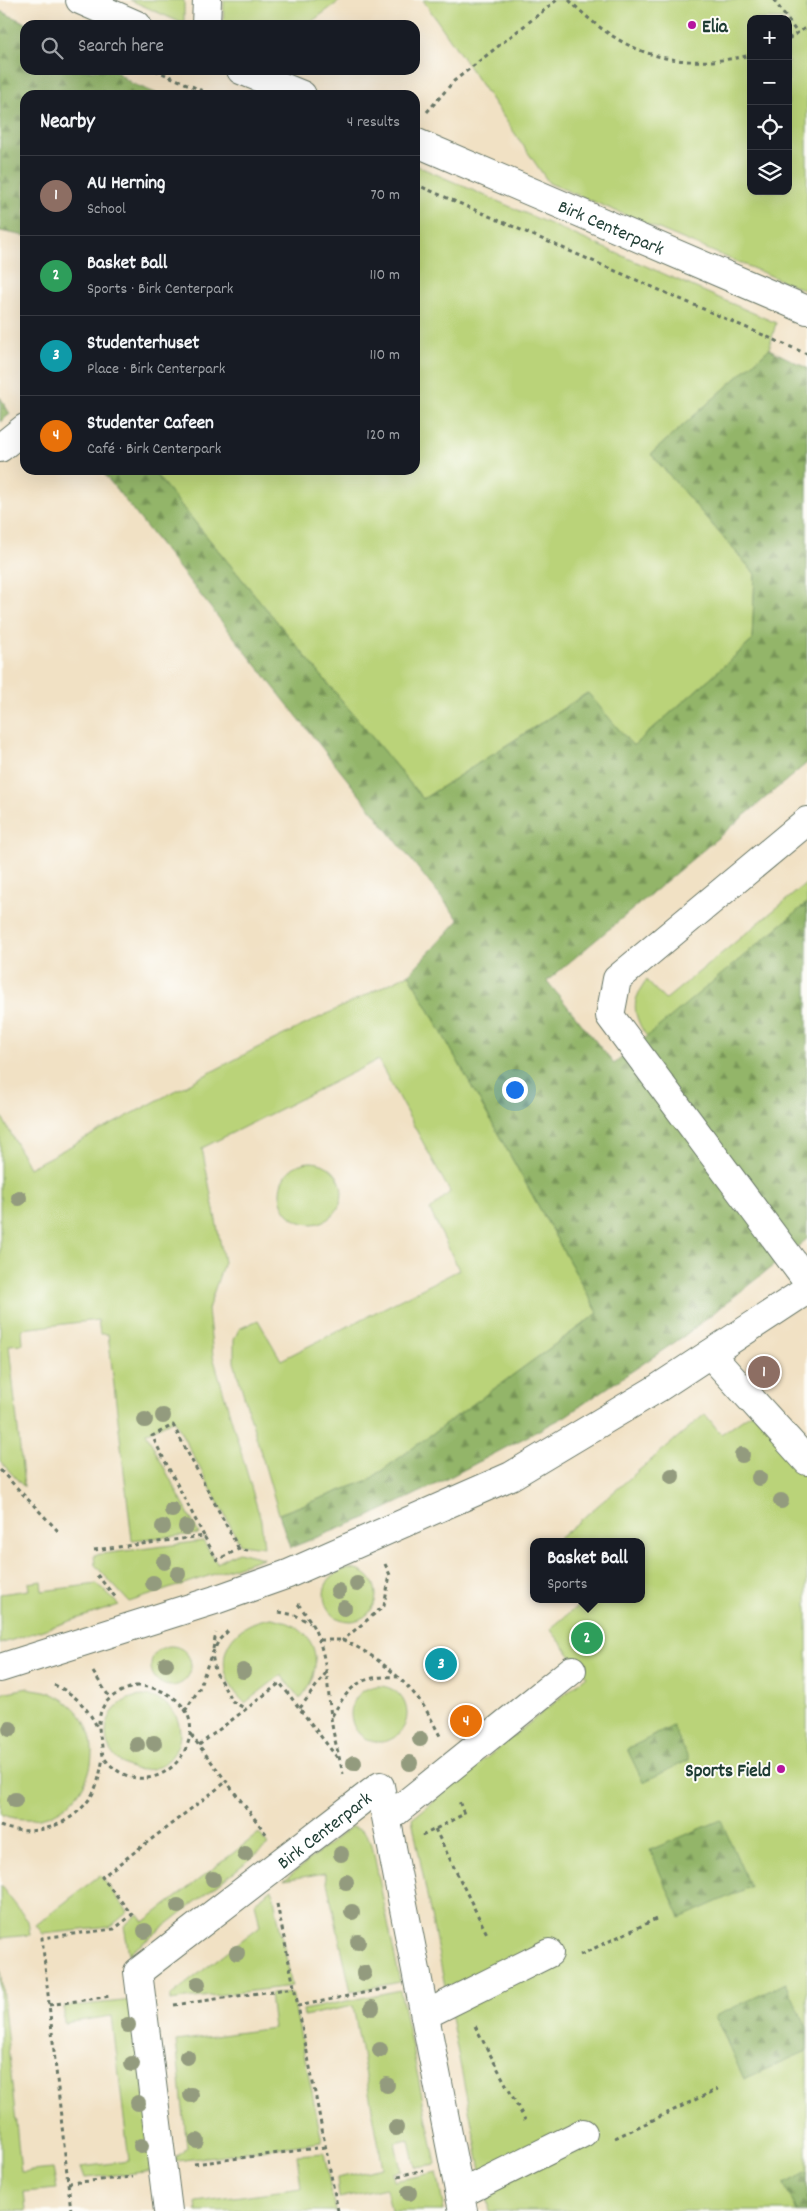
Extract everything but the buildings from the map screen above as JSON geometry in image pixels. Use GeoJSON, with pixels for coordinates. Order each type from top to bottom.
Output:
{"type":"FeatureCollection","features":[{"type":"Feature","properties":{"kind":"street"},"geometry":{"type":"LineString","coordinates":[[80,0],[126,20]]}},
{"type":"Feature","properties":{"kind":"street"},"geometry":{"type":"LineString","coordinates":[[206,20],[207,0]]}},
{"type":"Feature","properties":{"kind":"street"},"geometry":{"type":"LineString","coordinates":[[253,75],[290,90]]}},
{"type":"Feature","properties":{"kind":"street","name":"Birk Centerpark"},"geometry":{"type":"LineString","coordinates":[[420,130],[807,310]]}},
{"type":"Feature","properties":{"kind":"street"},"geometry":{"type":"LineString","coordinates":[[0,448],[20,432]]}},
{"type":"Feature","properties":{"kind":"street"},"geometry":{"type":"LineString","coordinates":[[807,821],[617,979],[610,1016],[807,1280]]}},
{"type":"Feature","properties":{"kind":"street"},"geometry":{"type":"LineString","coordinates":[[0,1668],[137,1623],[215,1600],[276,1578],[511,1476],[710,1354],[807,1290]]}},
{"type":"Feature","properties":{"kind":"street"},"geometry":{"type":"LineString","coordinates":[[710,1354],[807,1461]]}},
{"type":"Feature","properties":{"kind":"street"},"geometry":{"type":"LineString","coordinates":[[387,1820],[572,1670]]}},
{"type":"Feature","properties":{"kind":"street","name":"Birk Centerpark"},"geometry":{"type":"LineString","coordinates":[[168,2211],[138,1972],[380,1786],[462,2202]]}},
{"type":"Feature","properties":{"kind":"street"},"geometry":{"type":"LineString","coordinates":[[425,2015],[549,1953]]}},
{"type":"Feature","properties":{"kind":"street"},"geometry":{"type":"LineString","coordinates":[[462,2202],[583,2133]]}},
{"type":"Feature","properties":{"kind":"path"},"geometry":{"type":"LineString","coordinates":[[420,128],[428,110],[454,81],[557,0]]}},
{"type":"Feature","properties":{"kind":"path"},"geometry":{"type":"LineString","coordinates":[[570,0],[601,30],[637,50],[678,61],[720,62],[747,56]]}},
{"type":"Feature","properties":{"kind":"path"},"geometry":{"type":"LineString","coordinates":[[774,0],[785,15]]}},
{"type":"Feature","properties":{"kind":"path"},"geometry":{"type":"LineString","coordinates":[[792,25],[798,34]]}},
{"type":"Feature","properties":{"kind":"path"},"geometry":{"type":"LineString","coordinates":[[792,37],[807,27]]}},
{"type":"Feature","properties":{"kind":"path"},"geometry":{"type":"LineString","coordinates":[[166,75],[201,90]]}},
{"type":"Feature","properties":{"kind":"path"},"geometry":{"type":"LineString","coordinates":[[420,186],[807,354]]}},
{"type":"Feature","properties":{"kind":"path"},"geometry":{"type":"LineString","coordinates":[[239,1549],[173,1425],[152,1436],[217,1560],[239,1549],[257,1553]]}},
{"type":"Feature","properties":{"kind":"path"},"geometry":{"type":"LineString","coordinates":[[0,1470],[59,1532]]}},
{"type":"Feature","properties":{"kind":"path"},"geometry":{"type":"LineString","coordinates":[[94,1550],[204,1536]]}},
{"type":"Feature","properties":{"kind":"path"},"geometry":{"type":"LineString","coordinates":[[343,1640],[384,1606],[390,1575],[372,1536]]}},
{"type":"Feature","properties":{"kind":"path"},"geometry":{"type":"LineString","coordinates":[[276,1578],[307,1614],[320,1640],[328,1670],[331,1717],[351,1809]]}},
{"type":"Feature","properties":{"kind":"path"},"geometry":{"type":"LineString","coordinates":[[215,1600],[217,1630],[212,1654],[215,1672],[232,1701],[246,1708]]}},
{"type":"Feature","properties":{"kind":"path"},"geometry":{"type":"LineString","coordinates":[[273,1611],[295,1615],[311,1624]]}},
{"type":"Feature","properties":{"kind":"path"},"geometry":{"type":"LineString","coordinates":[[185,1711],[199,1688],[219,1640],[234,1624]]}},
{"type":"Feature","properties":{"kind":"path"},"geometry":{"type":"LineString","coordinates":[[320,1640],[343,1640],[356,1646],[398,1677],[418,1697],[456,1764]]}},
{"type":"Feature","properties":{"kind":"path"},"geometry":{"type":"LineString","coordinates":[[300,1708],[328,1670]]}},
{"type":"Feature","properties":{"kind":"path"},"geometry":{"type":"LineString","coordinates":[[331,1717],[349,1689],[375,1676],[398,1677]]}},
{"type":"Feature","properties":{"kind":"path"},"geometry":{"type":"LineString","coordinates":[[199,1745],[280,1683],[340,1761]]}},
{"type":"Feature","properties":{"kind":"path"},"geometry":{"type":"LineString","coordinates":[[49,1684],[71,1694],[84,1706],[98,1730]]}},
{"type":"Feature","properties":{"kind":"path"},"geometry":{"type":"LineString","coordinates":[[0,1826],[17,1831],[33,1831],[64,1822],[89,1799],[99,1778],[103,1758],[98,1721],[102,1709],[110,1698],[122,1690],[136,1686],[151,1686],[165,1690],[176,1699],[185,1711],[191,1735],[226,1782],[278,1865],[294,1988],[338,2211]]}},
{"type":"Feature","properties":{"kind":"path"},"geometry":{"type":"LineString","coordinates":[[103,1758],[115,1769],[129,1777],[145,1779],[153,1777],[174,1767],[184,1754],[191,1735]]}},
{"type":"Feature","properties":{"kind":"path"},"geometry":{"type":"LineString","coordinates":[[71,2211],[42,1938],[114,1929],[132,1915],[102,1877],[226,1782]]}},
{"type":"Feature","properties":{"kind":"path"},"geometry":{"type":"LineString","coordinates":[[435,1829],[487,1934]]}},
{"type":"Feature","properties":{"kind":"path"},"geometry":{"type":"LineString","coordinates":[[298,2006],[418,1982]]}},
{"type":"Feature","properties":{"kind":"path"},"geometry":{"type":"LineString","coordinates":[[49,2005],[142,2001],[294,1988]]}},
{"type":"Feature","properties":{"kind":"path"},"geometry":{"type":"LineString","coordinates":[[471,2018],[524,2120]]}},
{"type":"Feature","properties":{"kind":"path"},"geometry":{"type":"LineString","coordinates":[[68,2183],[325,2147]]}},
{"type":"Feature","properties":{"kind":"green space"},"geometry":{"type":"Polygon","coordinates":[[[130,0],[184,0],[184,20],[175,20],[130,0]]]}},
{"type":"Feature","properties":{"kind":"green space"},"geometry":{"type":"Polygon","coordinates":[[[224,0],[341,0],[314,20],[223,20],[224,0]]]}},
{"type":"Feature","properties":{"kind":"green space"},"geometry":{"type":"Polygon","coordinates":[[[423,0],[807,0],[807,291],[549,183],[423,0]]]}},
{"type":"Feature","properties":{"kind":"green space"},"geometry":{"type":"Polygon","coordinates":[[[0,11],[20,20],[20,75],[121,75],[131,83],[148,90],[20,90],[20,235],[0,231],[0,11]]]}},
{"type":"Feature","properties":{"kind":"green space"},"geometry":{"type":"Polygon","coordinates":[[[420,167],[776,323],[769,349],[651,454],[755,574],[752,641],[633,746],[587,693],[423,799],[156,475],[420,475],[420,167]]]}},
{"type":"Feature","properties":{"kind":"green space"},"geometry":{"type":"Polygon","coordinates":[[[769,349],[807,368],[807,763],[547,981],[614,1064],[807,903],[807,1239],[684,1336],[564,1417],[429,1488],[368,1517],[290,1548],[279,1514],[369,1480],[598,1313],[409,974],[459,920],[105,475],[156,475],[423,799],[588,693],[633,746],[752,641],[755,574],[651,454],[769,349]]]}},
{"type":"Feature","properties":{"kind":"green space"},"geometry":{"type":"Polygon","coordinates":[[[0,397],[10,414],[0,422],[0,397]]]}},
{"type":"Feature","properties":{"kind":"green space"},"geometry":{"type":"Polygon","coordinates":[[[807,883],[807,903],[647,1037],[639,1022],[635,1006],[646,980],[665,1000],[807,883]]]}},
{"type":"Feature","properties":{"kind":"green space"},"geometry":{"type":"Polygon","coordinates":[[[409,974],[598,1313],[369,1480],[279,1514],[234,1362],[234,1340],[239,1329],[258,1320],[281,1360],[459,1270],[430,1210],[450,1192],[378,1060],[202,1148],[224,1262],[208,1309],[213,1356],[261,1521],[264,1547],[240,1544],[174,1419],[146,1433],[199,1534],[132,1540],[108,1334],[100,1334],[98,1320],[22,1329],[23,1344],[9,1345],[24,1487],[0,1461],[0,1113],[29,1168],[253,1050],[409,974]]]}},
{"type":"Feature","properties":{"kind":"green space"},"geometry":{"type":"Polygon","coordinates":[[[305,1162],[317,1162],[333,1171],[340,1181],[342,1193],[340,1205],[333,1215],[317,1224],[305,1224],[294,1219],[285,1210],[280,1199],[280,1187],[285,1176],[294,1167],[305,1162]]]}},
{"type":"Feature","properties":{"kind":"green space"},"geometry":{"type":"Polygon","coordinates":[[[758,1408],[807,1461],[807,2211],[489,2211],[412,1819],[587,1676],[550,1629],[581,1603],[645,1603],[645,1538],[560,1538],[705,1414],[721,1434],[758,1408]]]}},
{"type":"Feature","properties":{"kind":"green space"},"geometry":{"type":"Polygon","coordinates":[[[203,1541],[217,1563],[238,1552],[263,1558],[129,1602],[95,1565],[94,1555],[203,1541]]]}},
{"type":"Feature","properties":{"kind":"green space"},"geometry":{"type":"Polygon","coordinates":[[[345,1569],[355,1569],[364,1573],[372,1581],[376,1595],[372,1609],[364,1617],[355,1621],[345,1621],[336,1617],[328,1609],[324,1600],[324,1590],[328,1581],[336,1573],[345,1569]]]}},
{"type":"Feature","properties":{"kind":"green space"},"geometry":{"type":"Polygon","coordinates":[[[41,1581],[42,1591],[97,1584],[119,1605],[0,1644],[0,1594],[29,1590],[28,1583],[41,1581]]]}},
{"type":"Feature","properties":{"kind":"green space"},"geometry":{"type":"Polygon","coordinates":[[[272,1618],[287,1623],[308,1638],[315,1660],[314,1673],[309,1686],[300,1699],[281,1675],[245,1703],[234,1690],[227,1676],[224,1663],[226,1650],[232,1639],[242,1629],[255,1622],[272,1618]]]}},
{"type":"Feature","properties":{"kind":"green space"},"geometry":{"type":"Polygon","coordinates":[[[175,1646],[182,1649],[188,1655],[191,1666],[190,1674],[182,1683],[175,1686],[167,1686],[160,1683],[152,1674],[151,1662],[154,1655],[163,1647],[175,1646]]]}},
{"type":"Feature","properties":{"kind":"green space"},"geometry":{"type":"Polygon","coordinates":[[[373,1686],[385,1686],[395,1690],[403,1698],[407,1714],[403,1730],[395,1738],[385,1742],[373,1742],[363,1738],[355,1730],[351,1720],[351,1708],[355,1698],[363,1690],[373,1686]]]}},
{"type":"Feature","properties":{"kind":"green space"},"geometry":{"type":"Polygon","coordinates":[[[28,1688],[51,1693],[75,1709],[88,1730],[92,1754],[87,1778],[74,1798],[55,1813],[30,1819],[0,1814],[0,1695],[28,1688]]]}},
{"type":"Feature","properties":{"kind":"green space"},"geometry":{"type":"Polygon","coordinates":[[[143,1696],[157,1699],[169,1707],[177,1719],[180,1733],[177,1747],[169,1759],[157,1767],[143,1770],[129,1767],[117,1759],[109,1747],[106,1733],[109,1719],[117,1707],[129,1699],[143,1696]]]}},
{"type":"Feature","properties":{"kind":"green space"},"geometry":{"type":"Polygon","coordinates":[[[673,1726],[689,1760],[643,1782],[627,1749],[673,1726]]]}},
{"type":"Feature","properties":{"kind":"green space"},"geometry":{"type":"Polygon","coordinates":[[[721,1820],[750,1887],[680,1918],[650,1850],[721,1820]]]}},
{"type":"Feature","properties":{"kind":"green space"},"geometry":{"type":"Polygon","coordinates":[[[351,1827],[364,1833],[372,1845],[400,1982],[351,1992],[325,1873],[284,1880],[351,1827]]]}},
{"type":"Feature","properties":{"kind":"green space"},"geometry":{"type":"Polygon","coordinates":[[[259,1833],[268,1845],[129,1954],[124,1926],[138,1914],[144,1922],[259,1833]]]}},
{"type":"Feature","properties":{"kind":"green space"},"geometry":{"type":"Polygon","coordinates":[[[100,1875],[128,1912],[110,1927],[43,1934],[36,1925],[100,1875]]]}},
{"type":"Feature","properties":{"kind":"green space"},"geometry":{"type":"Polygon","coordinates":[[[0,1885],[28,1921],[30,1935],[0,1938],[0,1885]]]}},
{"type":"Feature","properties":{"kind":"green space"},"geometry":{"type":"Polygon","coordinates":[[[272,1889],[292,1986],[170,2001],[170,1996],[260,1926],[255,1902],[272,1889]]]}},
{"type":"Feature","properties":{"kind":"green space"},"geometry":{"type":"Polygon","coordinates":[[[0,1968],[21,2172],[53,2169],[57,2189],[24,2192],[26,2211],[0,2211],[0,1968]]]}},
{"type":"Feature","properties":{"kind":"green space"},"geometry":{"type":"Polygon","coordinates":[[[786,1983],[807,2028],[807,2051],[744,2079],[715,2016],[786,1983]]]}},
{"type":"Feature","properties":{"kind":"green space"},"geometry":{"type":"Polygon","coordinates":[[[400,1990],[436,2164],[415,2167],[409,2140],[395,2143],[401,2170],[392,2172],[394,2181],[437,2172],[444,2211],[391,2211],[386,2188],[339,2198],[337,2178],[383,2168],[353,2006],[304,2016],[303,2010],[400,1990]]]}},
{"type":"Feature","properties":{"kind":"green space"},"geometry":{"type":"Polygon","coordinates":[[[292,1993],[322,2142],[170,2162],[187,2148],[176,2041],[274,2028],[270,1994],[292,1993]]]}},
{"type":"Feature","properties":{"kind":"green space"},"geometry":{"type":"Polygon","coordinates":[[[133,2000],[154,2171],[85,2178],[81,2167],[129,2161],[112,2016],[64,2023],[64,2007],[133,2000]]]}},
{"type":"Feature","properties":{"kind":"green space"},"geometry":{"type":"Polygon","coordinates":[[[324,2153],[335,2211],[197,2211],[196,2202],[301,2188],[297,2155],[324,2153]]]}},
{"type":"Feature","properties":{"kind":"green space"},"geometry":{"type":"Polygon","coordinates":[[[807,2172],[807,2211],[797,2211],[784,2184],[807,2172]]]}},
{"type":"Feature","properties":{"kind":"place","name":"Elia"},"geometry":{"type":"Point","coordinates":[692,25]}},
{"type":"Feature","properties":{"kind":"place","name":"AU Herning"},"geometry":{"type":"Point","coordinates":[764,1372]}},
{"type":"Feature","properties":{"kind":"place","name":"Basket Ball"},"geometry":{"type":"Point","coordinates":[587,1638]}},
{"type":"Feature","properties":{"kind":"place","name":"Studenterhuset"},"geometry":{"type":"Point","coordinates":[441,1664]}},
{"type":"Feature","properties":{"kind":"place","name":"Studenter Cafeen"},"geometry":{"type":"Point","coordinates":[466,1721]}},
{"type":"Feature","properties":{"kind":"place","name":"Sports Field"},"geometry":{"type":"Point","coordinates":[781,1769]}}]}
